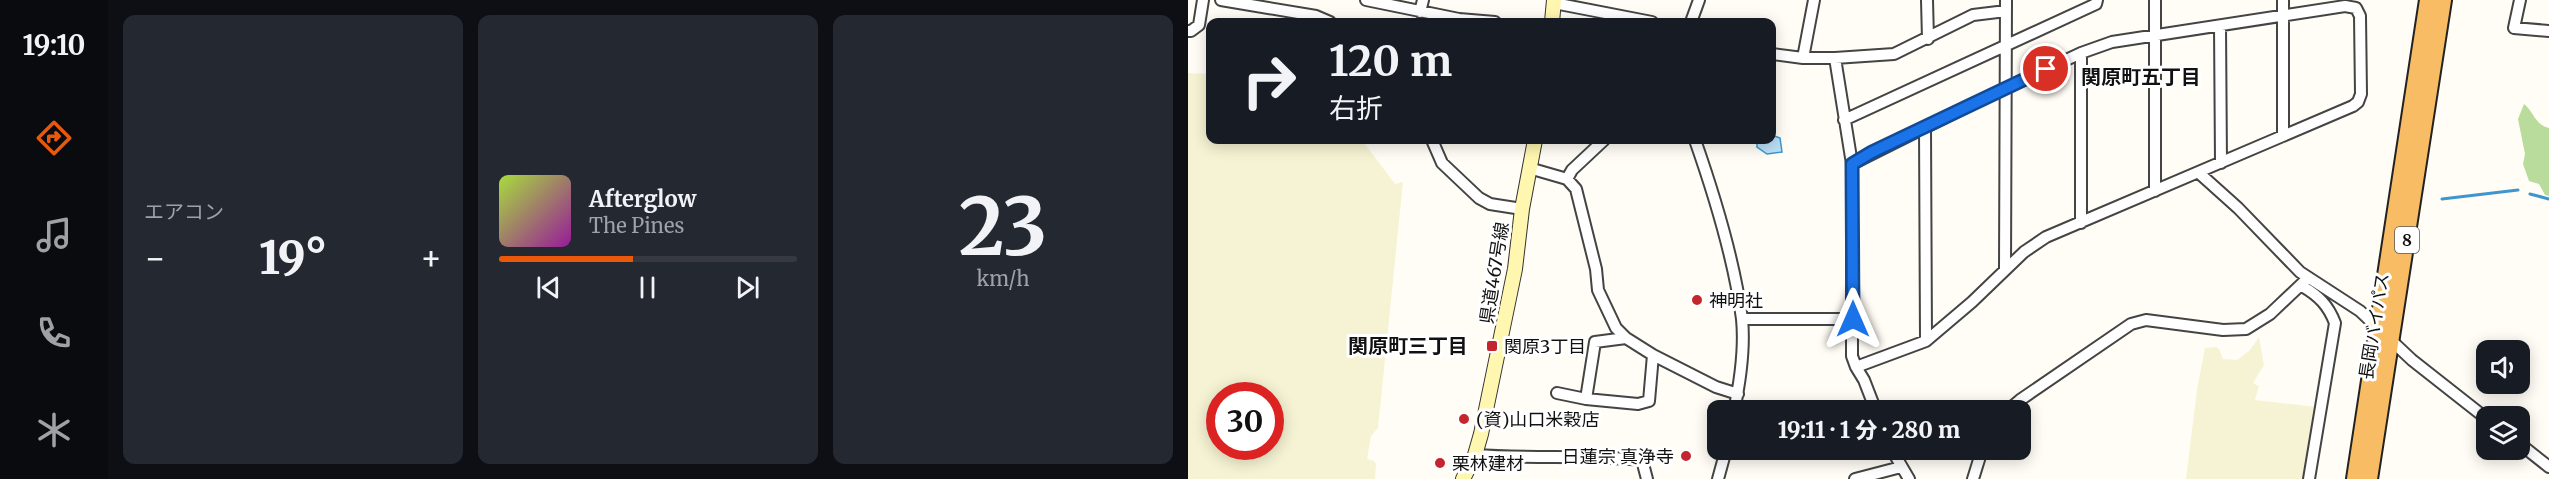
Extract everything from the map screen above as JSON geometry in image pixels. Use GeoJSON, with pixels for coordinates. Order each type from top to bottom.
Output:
{"type":"FeatureCollection","features":[{"type":"Feature","properties":{"kind":"highway","name":"長岡バイパス"},"geometry":{"type":"LineString","coordinates":[[2355,479],[2428,0]]}},
{"type":"Feature","properties":{"kind":"highway","name":"長岡バイパス"},"geometry":{"type":"LineString","coordinates":[[2369,479],[2392,342],[2443,0]]}},
{"type":"Feature","properties":{"kind":"main road"},"geometry":{"type":"LineString","coordinates":[[1552,18],[1554,2]]}},
{"type":"Feature","properties":{"kind":"main road","name":"県道467号線"},"geometry":{"type":"LineString","coordinates":[[1462,479],[1475,455],[1515,269],[1522,208],[1534,144]]}},
{"type":"Feature","properties":{"kind":"street"},"geometry":{"type":"LineString","coordinates":[[1188,31],[1199,25],[1203,0]]}},
{"type":"Feature","properties":{"kind":"street"},"geometry":{"type":"LineString","coordinates":[[1221,0],[1321,18]]}},
{"type":"Feature","properties":{"kind":"street"},"geometry":{"type":"LineString","coordinates":[[1366,0],[1420,12],[1435,18]]}},
{"type":"Feature","properties":{"kind":"street"},"geometry":{"type":"LineString","coordinates":[[1420,12],[1423,0]]}},
{"type":"Feature","properties":{"kind":"street"},"geometry":{"type":"LineString","coordinates":[[1692,18],[1699,0]]}},
{"type":"Feature","properties":{"kind":"street"},"geometry":{"type":"LineString","coordinates":[[1803,58],[1814,0]]}},
{"type":"Feature","properties":{"kind":"street"},"geometry":{"type":"LineString","coordinates":[[1927,0],[1928,39]]}},
{"type":"Feature","properties":{"kind":"street"},"geometry":{"type":"LineString","coordinates":[[1844,120],[2096,4],[2097,0]]}},
{"type":"Feature","properties":{"kind":"street"},"geometry":{"type":"LineString","coordinates":[[2155,0],[2155,191]]}},
{"type":"Feature","properties":{"kind":"street"},"geometry":{"type":"LineString","coordinates":[[2283,0],[2283,136]]}},
{"type":"Feature","properties":{"kind":"street"},"geometry":{"type":"LineString","coordinates":[[2520,0],[2514,28],[2549,31]]}},
{"type":"Feature","properties":{"kind":"street"},"geometry":{"type":"LineString","coordinates":[[1554,2],[1632,18]]}},
{"type":"Feature","properties":{"kind":"street"},"geometry":{"type":"LineString","coordinates":[[1776,55],[1803,58],[1835,58],[1894,54],[1973,15],[2006,6],[2005,269]]}},
{"type":"Feature","properties":{"kind":"street"},"geometry":{"type":"LineString","coordinates":[[1852,164],[2081,53],[2112,42],[2345,6],[2359,10],[2361,94],[2358,102],[2353,106],[2046,237],[2005,269],[1972,302],[1926,341],[1856,367]]}},
{"type":"Feature","properties":{"kind":"street"},"geometry":{"type":"LineString","coordinates":[[2220,26],[2221,163]]}},
{"type":"Feature","properties":{"kind":"street"},"geometry":{"type":"LineString","coordinates":[[2081,53],[2081,223]]}},
{"type":"Feature","properties":{"kind":"street"},"geometry":{"type":"LineString","coordinates":[[1835,58],[1852,164],[1852,356],[1872,400]]}},
{"type":"Feature","properties":{"kind":"street"},"geometry":{"type":"LineString","coordinates":[[1925,127],[1926,341]]}},
{"type":"Feature","properties":{"kind":"street"},"geometry":{"type":"LineString","coordinates":[[1434,144],[1442,163],[1479,198],[1490,204],[1522,208]]}},
{"type":"Feature","properties":{"kind":"street"},"geometry":{"type":"LineString","coordinates":[[1567,179],[1572,170],[1600,144]]}},
{"type":"Feature","properties":{"kind":"street"},"geometry":{"type":"LineString","coordinates":[[1696,144],[1726,240],[1742,319],[1737,400]]}},
{"type":"Feature","properties":{"kind":"street"},"geometry":{"type":"LineString","coordinates":[[1529,168],[1567,179],[1578,195],[1596,268],[1598,290],[1616,328],[1626,338],[1653,355],[1716,387],[1738,394]]}},
{"type":"Feature","properties":{"kind":"street"},"geometry":{"type":"LineString","coordinates":[[2199,173],[2329,308],[2335,323],[2309,479]]}},
{"type":"Feature","properties":{"kind":"street"},"geometry":{"type":"LineString","coordinates":[[2305,282],[2360,311],[2392,342],[2476,410]]}},
{"type":"Feature","properties":{"kind":"street"},"geometry":{"type":"LineString","coordinates":[[2023,400],[2131,324],[2146,320],[2223,330],[2246,329],[2260,321],[2305,282]]}},
{"type":"Feature","properties":{"kind":"street"},"geometry":{"type":"LineString","coordinates":[[1742,319],[1853,319]]}},
{"type":"Feature","properties":{"kind":"street"},"geometry":{"type":"LineString","coordinates":[[1586,399],[1595,342],[1626,338]]}},
{"type":"Feature","properties":{"kind":"street"},"geometry":{"type":"LineString","coordinates":[[1557,393],[1586,399],[1638,404],[1649,401],[1653,355]]}},
{"type":"Feature","properties":{"kind":"street"},"geometry":{"type":"LineString","coordinates":[[2530,452],[2549,467]]}},
{"type":"Feature","properties":{"kind":"street"},"geometry":{"type":"LineString","coordinates":[[1475,455],[1535,458],[1558,455],[1601,456],[1642,460],[1647,479]]}},
{"type":"Feature","properties":{"kind":"street"},"geometry":{"type":"LineString","coordinates":[[1718,479],[1723,460]]}},
{"type":"Feature","properties":{"kind":"street"},"geometry":{"type":"LineString","coordinates":[[1897,460],[1909,479]]}},
{"type":"Feature","properties":{"kind":"street"},"geometry":{"type":"LineString","coordinates":[[1973,479],[1979,460]]}},
{"type":"Feature","properties":{"kind":"street"},"geometry":{"type":"LineString","coordinates":[[1855,479],[1901,467]]}},
{"type":"Feature","properties":{"kind":"shaded area"},"geometry":{"type":"Polygon","coordinates":[[[1188,73],[1206,74],[1206,144],[1365,144],[1395,184],[1403,182],[1378,428],[1371,436],[1367,459],[1376,464],[1375,479],[1188,479],[1188,73]]]}},
{"type":"Feature","properties":{"kind":"shaded area"},"geometry":{"type":"Polygon","coordinates":[[[2259,337],[2264,365],[2253,383],[2259,386],[2255,400],[2316,407],[2306,479],[2186,479],[2197,390],[2205,348],[2216,347],[2223,359],[2237,360],[2250,350],[2259,337]]]}},
{"type":"Feature","properties":{"kind":"green space"},"geometry":{"type":"Polygon","coordinates":[[[2524,104],[2541,124],[2549,128],[2549,196],[2545,195],[2539,184],[2529,181],[2523,164],[2525,154],[2518,119],[2524,104]]]}},
{"type":"Feature","properties":{"kind":"water"},"geometry":{"type":"Polygon","coordinates":[[[1776,136],[1780,138],[1782,152],[1767,154],[1757,147],[1757,144],[1776,144],[1776,136]]]}},
{"type":"Feature","properties":{"kind":"waterway"},"geometry":{"type":"LineString","coordinates":[[2442,199],[2518,190]]}},
{"type":"Feature","properties":{"kind":"waterway"},"geometry":{"type":"LineString","coordinates":[[2530,194],[2549,199]]}},
{"type":"Feature","properties":{"kind":"place","name":"神明社"},"geometry":{"type":"Point","coordinates":[1697,300]}},
{"type":"Feature","properties":{"kind":"place","name":"関原3丁目"},"geometry":{"type":"Point","coordinates":[1492,346]}},
{"type":"Feature","properties":{"kind":"place","name":"(資)山口米穀店"},"geometry":{"type":"Point","coordinates":[1464,419]}},
{"type":"Feature","properties":{"kind":"place","name":"日蓮宗 真浄寺"},"geometry":{"type":"Point","coordinates":[1686,456]}},
{"type":"Feature","properties":{"kind":"place","name":"栗林建材"},"geometry":{"type":"Point","coordinates":[1440,463]}},
{"type":"Feature","properties":{"kind":"district","name":"関原町五丁目"},"geometry":{"type":"Point","coordinates":[2141,76]}},
{"type":"Feature","properties":{"kind":"district","name":"関原町三丁目"},"geometry":{"type":"Point","coordinates":[1408,345]}},
{"type":"Feature","properties":{"kind":"route"},"geometry":{"type":"LineString","coordinates":[[1853,319],[1852,164],[1872,152],[2046,69]]}}]}
